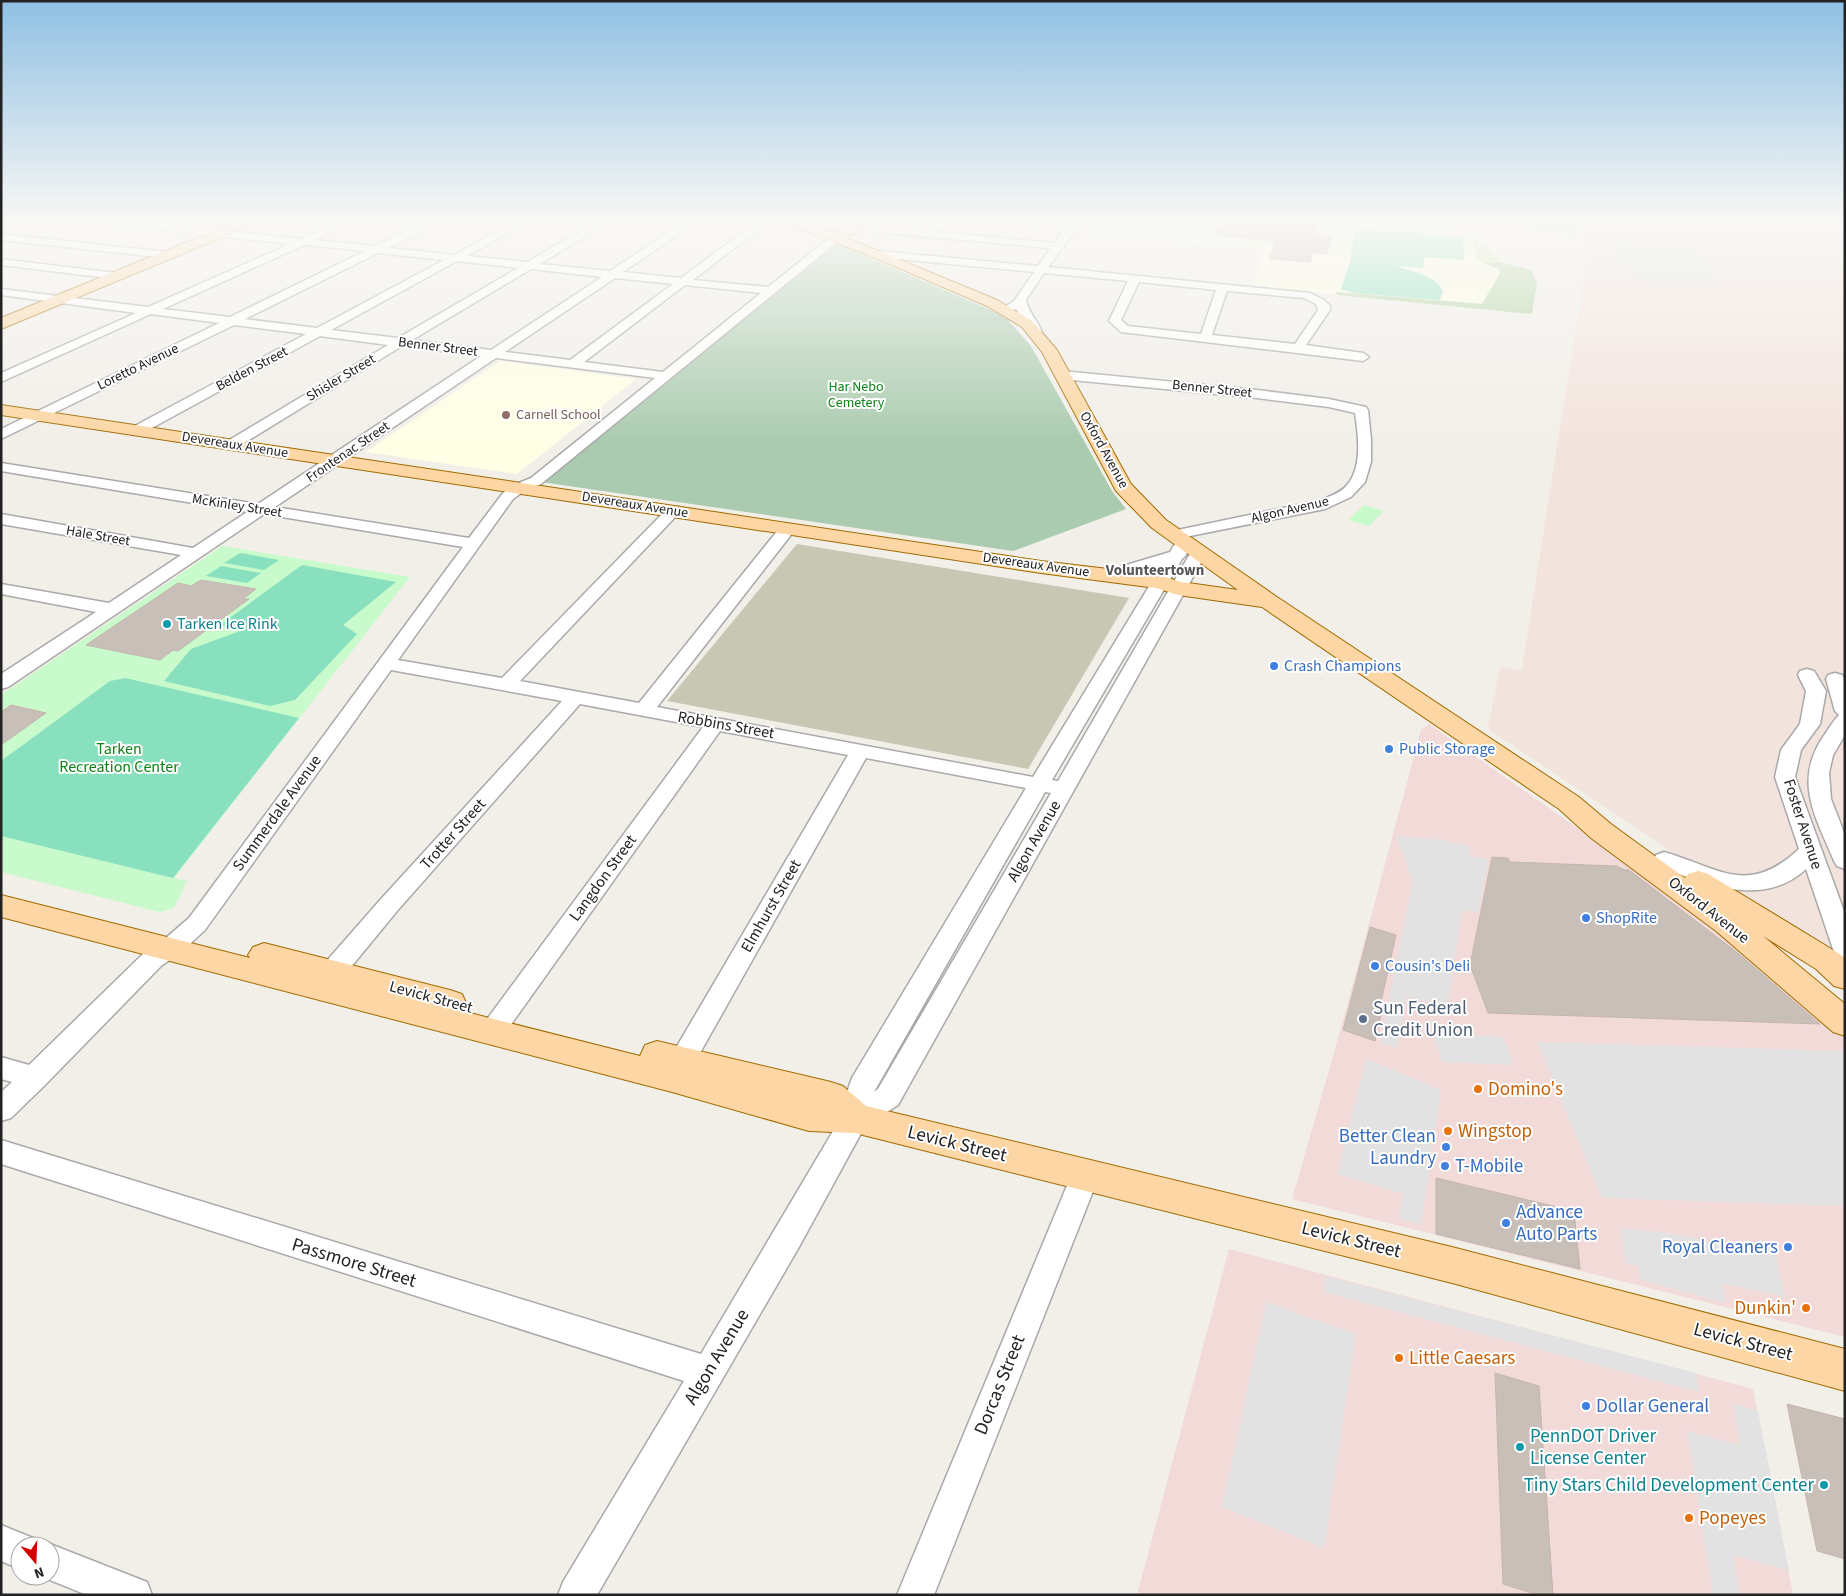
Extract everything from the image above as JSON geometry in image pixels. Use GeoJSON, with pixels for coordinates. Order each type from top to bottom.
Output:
{"type":"FeatureCollection","features":[{"type":"Feature","properties":{"kind":"main road"},"geometry":{"type":"LineString","coordinates":[[1,324],[69,294]]}},
{"type":"Feature","properties":{"kind":"main road","name":"Oxford Avenue"},"geometry":{"type":"LineString","coordinates":[[985,294],[1013,305],[1036,333],[1049,350],[1123,487],[1159,524],[1184,546],[1569,803],[1611,825],[1827,961],[1845,977]]}},
{"type":"Feature","properties":{"kind":"main road","name":"Devereaux Avenue"},"geometry":{"type":"LineString","coordinates":[[1,410],[332,461],[1112,575],[1269,602]]}},
{"type":"Feature","properties":{"kind":"main road","name":"Oxford Avenue"},"geometry":{"type":"LineString","coordinates":[[1569,803],[1601,831],[1727,923],[1845,1022]]}},
{"type":"Feature","properties":{"kind":"main road"},"geometry":{"type":"LineString","coordinates":[[1682,889],[1815,970],[1845,982]]}},
{"type":"Feature","properties":{"kind":"main road","name":"Levick Street"},"geometry":{"type":"LineString","coordinates":[[1,890],[176,942],[497,1025],[682,1061],[831,1096],[855,1118]]}},
{"type":"Feature","properties":{"kind":"main road","name":"Levick Street"},"geometry":{"type":"LineString","coordinates":[[1,906],[176,942],[333,971],[497,1025],[672,1078],[809,1116],[855,1118],[1452,1265],[1845,1370]]}},
{"type":"Feature","properties":{"kind":"street","name":"Benner Street"},"geometry":{"type":"LineString","coordinates":[[21,294],[659,375]]}},
{"type":"Feature","properties":{"kind":"street"},"geometry":{"type":"LineString","coordinates":[[1,378],[187,294]]}},
{"type":"Feature","properties":{"kind":"street","name":"Loretto Avenue"},"geometry":{"type":"LineString","coordinates":[[1,435],[287,294]]}},
{"type":"Feature","properties":{"kind":"street","name":"Belden Street"},"geometry":{"type":"LineString","coordinates":[[136,431],[387,294]]}},
{"type":"Feature","properties":{"kind":"street","name":"Shisler Street"},"geometry":{"type":"LineString","coordinates":[[231,445],[481,294]]}},
{"type":"Feature","properties":{"kind":"street","name":"Frontenac Street"},"geometry":{"type":"LineString","coordinates":[[1,683],[584,294]]}},
{"type":"Feature","properties":{"kind":"street"},"geometry":{"type":"LineString","coordinates":[[573,364],[665,294]]}},
{"type":"Feature","properties":{"kind":"street","name":"Summerdale Avenue"},"geometry":{"type":"LineString","coordinates":[[1,1110],[153,959],[197,924],[508,496],[519,488],[522,479],[659,375],[758,294]]}},
{"type":"Feature","properties":{"kind":"street"},"geometry":{"type":"LineString","coordinates":[[1013,305],[1021,294]]}},
{"type":"Feature","properties":{"kind":"street"},"geometry":{"type":"LineString","coordinates":[[1127,294],[1115,321],[1125,329],[1363,357]]}},
{"type":"Feature","properties":{"kind":"street"},"geometry":{"type":"LineString","coordinates":[[1205,338],[1220,294]]}},
{"type":"Feature","properties":{"kind":"street"},"geometry":{"type":"LineString","coordinates":[[1298,348],[1324,310],[1324,306],[1312,297],[1299,294]]}},
{"type":"Feature","properties":{"kind":"street","name":"Benner Street"},"geometry":{"type":"LineString","coordinates":[[1062,375],[1257,394],[1329,403],[1361,410]]}},
{"type":"Feature","properties":{"kind":"street","name":"Algon Avenue"},"geometry":{"type":"LineString","coordinates":[[855,1118],[888,1097],[1064,789],[1169,585],[1184,546],[1325,504],[1343,496],[1353,488],[1360,478],[1363,462],[1364,428],[1361,410]]}},
{"type":"Feature","properties":{"kind":"street","name":"McKinley Street"},"geometry":{"type":"LineString","coordinates":[[1,467],[474,544]]}},
{"type":"Feature","properties":{"kind":"street"},"geometry":{"type":"LineString","coordinates":[[507,684],[674,510]]}},
{"type":"Feature","properties":{"kind":"street","name":"Hale Street"},"geometry":{"type":"LineString","coordinates":[[1,519],[195,554]]}},
{"type":"Feature","properties":{"kind":"street"},"geometry":{"type":"LineString","coordinates":[[642,710],[788,528]]}},
{"type":"Feature","properties":{"kind":"street"},"geometry":{"type":"LineString","coordinates":[[1112,575],[1184,546]]}},
{"type":"Feature","properties":{"kind":"street","name":"Algon Avenue"},"geometry":{"type":"LineString","coordinates":[[576,1595],[788,1237],[855,1118],[862,1086],[1038,784],[1169,585]]}},
{"type":"Feature","properties":{"kind":"street"},"geometry":{"type":"LineString","coordinates":[[1,589],[111,609]]}},
{"type":"Feature","properties":{"kind":"street","name":"Robbins Street"},"geometry":{"type":"LineString","coordinates":[[387,664],[507,684],[1064,789]]}},
{"type":"Feature","properties":{"kind":"street","name":"Foster Avenue"},"geometry":{"type":"LineString","coordinates":[[1807,675],[1816,691],[1810,724],[1791,750],[1786,777],[1845,949]]}},
{"type":"Feature","properties":{"kind":"street"},"geometry":{"type":"LineString","coordinates":[[1835,680],[1845,710]]}},
{"type":"Feature","properties":{"kind":"street","name":"Trotter Street"},"geometry":{"type":"LineString","coordinates":[[333,971],[389,905],[575,698]]}},
{"type":"Feature","properties":{"kind":"street","name":"Foster Avenue"},"geometry":{"type":"LineString","coordinates":[[1845,720],[1821,760],[1819,785],[1822,801],[1845,861]]}},
{"type":"Feature","properties":{"kind":"street","name":"Langdon Street"},"geometry":{"type":"LineString","coordinates":[[497,1025],[715,724]]}},
{"type":"Feature","properties":{"kind":"street","name":"Elmhurst Street"},"geometry":{"type":"LineString","coordinates":[[682,1061],[861,750]]}},
{"type":"Feature","properties":{"kind":"street"},"geometry":{"type":"LineString","coordinates":[[1664,860],[1700,874],[1729,882],[1762,883],[1793,869],[1811,851]]}},
{"type":"Feature","properties":{"kind":"street"},"geometry":{"type":"LineString","coordinates":[[1,1068],[35,1078]]}},
{"type":"Feature","properties":{"kind":"street","name":"Passmore Street"},"geometry":{"type":"LineString","coordinates":[[1,1152],[707,1372]]}},
{"type":"Feature","properties":{"kind":"street","name":"Dorcas Street"},"geometry":{"type":"LineString","coordinates":[[915,1595],[1085,1176]]}},
{"type":"Feature","properties":{"kind":"street"},"geometry":{"type":"LineString","coordinates":[[60,1566],[134,1595]]}},
{"type":"Feature","properties":{"kind":"shaded area"},"geometry":{"type":"Polygon","coordinates":[[[1366,294],[1488,294],[1483,304],[1366,294]]]}},
{"type":"Feature","properties":{"kind":"shaded area"},"geometry":{"type":"Polygon","coordinates":[[[1581,294],[1845,294],[1845,967],[1488,729],[1500,667],[1521,671],[1581,294]]]}},
{"type":"Feature","properties":{"kind":"shaded area","name":"Carnell School"},"geometry":{"type":"Polygon","coordinates":[[[500,361],[636,379],[517,474],[366,452],[500,361]]]}},
{"type":"Feature","properties":{"kind":"shaded area"},"geometry":{"type":"Polygon","coordinates":[[[797,544],[1129,598],[1028,769],[667,701],[797,544]]]}},
{"type":"Feature","properties":{"kind":"shaded area"},"geometry":{"type":"Polygon","coordinates":[[[1429,724],[1706,918],[1829,1021],[1845,1037],[1845,1337],[1292,1199],[1341,1028],[1421,730],[1429,724]]]}},
{"type":"Feature","properties":{"kind":"shaded area"},"geometry":{"type":"Polygon","coordinates":[[[1396,836],[1444,840],[1471,847],[1469,855],[1488,860],[1478,913],[1463,909],[1447,1007],[1407,996],[1397,1048],[1380,1043],[1413,881],[1396,836]]]}},
{"type":"Feature","properties":{"kind":"shaded area"},"geometry":{"type":"Polygon","coordinates":[[[1433,1034],[1503,1037],[1514,1065],[1442,1062],[1433,1034]]]}},
{"type":"Feature","properties":{"kind":"shaded area"},"geometry":{"type":"Polygon","coordinates":[[[1537,1042],[1845,1051],[1845,1206],[1602,1198],[1537,1042]]]}},
{"type":"Feature","properties":{"kind":"shaded area"},"geometry":{"type":"Polygon","coordinates":[[[1366,1059],[1441,1090],[1421,1225],[1399,1218],[1403,1194],[1337,1174],[1366,1059]]]}},
{"type":"Feature","properties":{"kind":"shaded area"},"geometry":{"type":"Polygon","coordinates":[[[1621,1228],[1676,1234],[1719,1244],[1757,1242],[1774,1247],[1785,1297],[1722,1283],[1725,1303],[1641,1280],[1638,1266],[1625,1263],[1621,1228]]]}},
{"type":"Feature","properties":{"kind":"shaded area"},"geometry":{"type":"Polygon","coordinates":[[[1229,1249],[1753,1389],[1793,1595],[1137,1595],[1229,1249]]]}},
{"type":"Feature","properties":{"kind":"shaded area"},"geometry":{"type":"Polygon","coordinates":[[[1325,1276],[1696,1373],[1699,1392],[1324,1292],[1325,1276]]]}},
{"type":"Feature","properties":{"kind":"shaded area"},"geometry":{"type":"Polygon","coordinates":[[[1266,1302],[1356,1334],[1324,1548],[1222,1507],[1266,1302]]]}},
{"type":"Feature","properties":{"kind":"shaded area"},"geometry":{"type":"Polygon","coordinates":[[[1733,1404],[1758,1411],[1789,1571],[1733,1555],[1740,1595],[1713,1595],[1687,1431],[1740,1445],[1733,1404]]]}},
{"type":"Feature","properties":{"kind":"green space","name":"Har Nebo Cemetery"},"geometry":{"type":"Polygon","coordinates":[[[772,294],[955,294],[993,311],[1008,320],[1031,346],[1112,491],[1126,509],[1013,551],[541,482],[772,294]]]}},
{"type":"Feature","properties":{"kind":"green space"},"geometry":{"type":"Polygon","coordinates":[[[1337,294],[1366,294],[1482,304],[1488,294],[1535,294],[1532,314],[1337,294]]]}},
{"type":"Feature","properties":{"kind":"green space"},"geometry":{"type":"Polygon","coordinates":[[[1372,294],[1442,294],[1440,300],[1372,294]]]}},
{"type":"Feature","properties":{"kind":"green space"},"geometry":{"type":"Polygon","coordinates":[[[1364,505],[1384,511],[1369,526],[1348,520],[1364,505]]]}},
{"type":"Feature","properties":{"kind":"green space","name":"Tarken Recreation Center"},"geometry":{"type":"Polygon","coordinates":[[[222,546],[410,577],[174,878],[187,881],[174,908],[159,912],[1,872],[1,695],[222,546]]]}},
{"type":"Feature","properties":{"kind":"green space"},"geometry":{"type":"Polygon","coordinates":[[[240,553],[279,560],[264,570],[224,563],[240,553]]]}},
{"type":"Feature","properties":{"kind":"green space"},"geometry":{"type":"Polygon","coordinates":[[[302,565],[396,582],[343,625],[357,634],[295,700],[270,706],[164,681],[191,649],[243,630],[220,625],[302,565]]]}},
{"type":"Feature","properties":{"kind":"green space"},"geometry":{"type":"Polygon","coordinates":[[[221,566],[261,573],[247,583],[206,576],[221,566]]]}},
{"type":"Feature","properties":{"kind":"green space"},"geometry":{"type":"Polygon","coordinates":[[[125,678],[299,718],[173,878],[1,836],[1,761],[110,681],[125,678]]]}},
{"type":"Feature","properties":{"kind":"building","name":"Tarken Ice Rink"},"geometry":{"type":"Polygon","coordinates":[[[201,580],[256,589],[243,599],[249,599],[178,651],[173,650],[160,660],[86,645],[178,583],[191,586],[201,580]]]}},
{"type":"Feature","properties":{"kind":"building","name":"Tarken Recreation Center"},"geometry":{"type":"Polygon","coordinates":[[[11,705],[46,713],[1,745],[1,712],[11,705]]]}},
{"type":"Feature","properties":{"kind":"building","name":"ShopRite"},"geometry":{"type":"Polygon","coordinates":[[[1492,857],[1508,858],[1510,862],[1616,866],[1629,870],[1739,954],[1820,1024],[1488,1013],[1470,965],[1492,857]]]}},
{"type":"Feature","properties":{"kind":"building","name":"Cousin's Deli"},"geometry":{"type":"Polygon","coordinates":[[[1370,927],[1396,935],[1380,1006],[1383,1007],[1375,1041],[1343,1030],[1370,927]]]}},
{"type":"Feature","properties":{"kind":"building","name":"Advance Auto Parts"},"geometry":{"type":"Polygon","coordinates":[[[1436,1178],[1574,1211],[1580,1269],[1436,1234],[1436,1178]]]}},
{"type":"Feature","properties":{"kind":"building","name":"PennDOT Driver License Center"},"geometry":{"type":"Polygon","coordinates":[[[1495,1373],[1539,1386],[1553,1595],[1538,1595],[1503,1584],[1495,1373]]]}},
{"type":"Feature","properties":{"kind":"building","name":"Tiny Stars Child Development Center"},"geometry":{"type":"Polygon","coordinates":[[[1787,1404],[1845,1419],[1845,1559],[1817,1551],[1787,1404]]]}},
{"type":"Feature","properties":{"kind":"place","name":"Carnell School"},"geometry":{"type":"Point","coordinates":[506,415]}},
{"type":"Feature","properties":{"kind":"place","name":"Tarken Ice Rink"},"geometry":{"type":"Point","coordinates":[167,624]}},
{"type":"Feature","properties":{"kind":"place","name":"Crash Champions"},"geometry":{"type":"Point","coordinates":[1274,666]}},
{"type":"Feature","properties":{"kind":"place","name":"Public Storage"},"geometry":{"type":"Point","coordinates":[1389,749]}},
{"type":"Feature","properties":{"kind":"place","name":"ShopRite"},"geometry":{"type":"Point","coordinates":[1586,918]}},
{"type":"Feature","properties":{"kind":"place","name":"Cousin's Deli"},"geometry":{"type":"Point","coordinates":[1375,966]}},
{"type":"Feature","properties":{"kind":"place","name":"Sun Federal Credit Union"},"geometry":{"type":"Point","coordinates":[1363,1019]}},
{"type":"Feature","properties":{"kind":"place","name":"Domino's"},"geometry":{"type":"Point","coordinates":[1478,1089]}},
{"type":"Feature","properties":{"kind":"place","name":"Wingstop"},"geometry":{"type":"Point","coordinates":[1448,1131]}},
{"type":"Feature","properties":{"kind":"place","name":"Better Clean Laundry"},"geometry":{"type":"Point","coordinates":[1446,1147]}},
{"type":"Feature","properties":{"kind":"place","name":"T-Mobile"},"geometry":{"type":"Point","coordinates":[1445,1166]}},
{"type":"Feature","properties":{"kind":"place","name":"Advance Auto Parts"},"geometry":{"type":"Point","coordinates":[1506,1223]}},
{"type":"Feature","properties":{"kind":"place","name":"Royal Cleaners"},"geometry":{"type":"Point","coordinates":[1788,1247]}},
{"type":"Feature","properties":{"kind":"place","name":"Dunkin'"},"geometry":{"type":"Point","coordinates":[1806,1308]}},
{"type":"Feature","properties":{"kind":"place","name":"Little Caesars"},"geometry":{"type":"Point","coordinates":[1399,1358]}},
{"type":"Feature","properties":{"kind":"place","name":"Dollar General"},"geometry":{"type":"Point","coordinates":[1586,1406]}},
{"type":"Feature","properties":{"kind":"place","name":"PennDOT Driver License Center"},"geometry":{"type":"Point","coordinates":[1520,1447]}},
{"type":"Feature","properties":{"kind":"place","name":"Tiny Stars Child Development Center"},"geometry":{"type":"Point","coordinates":[1824,1485]}},
{"type":"Feature","properties":{"kind":"place","name":"Popeyes"},"geometry":{"type":"Point","coordinates":[1689,1518]}},
{"type":"Feature","properties":{"kind":"district","name":"Volunteertown"},"geometry":{"type":"Point","coordinates":[1155,570]}}]}
